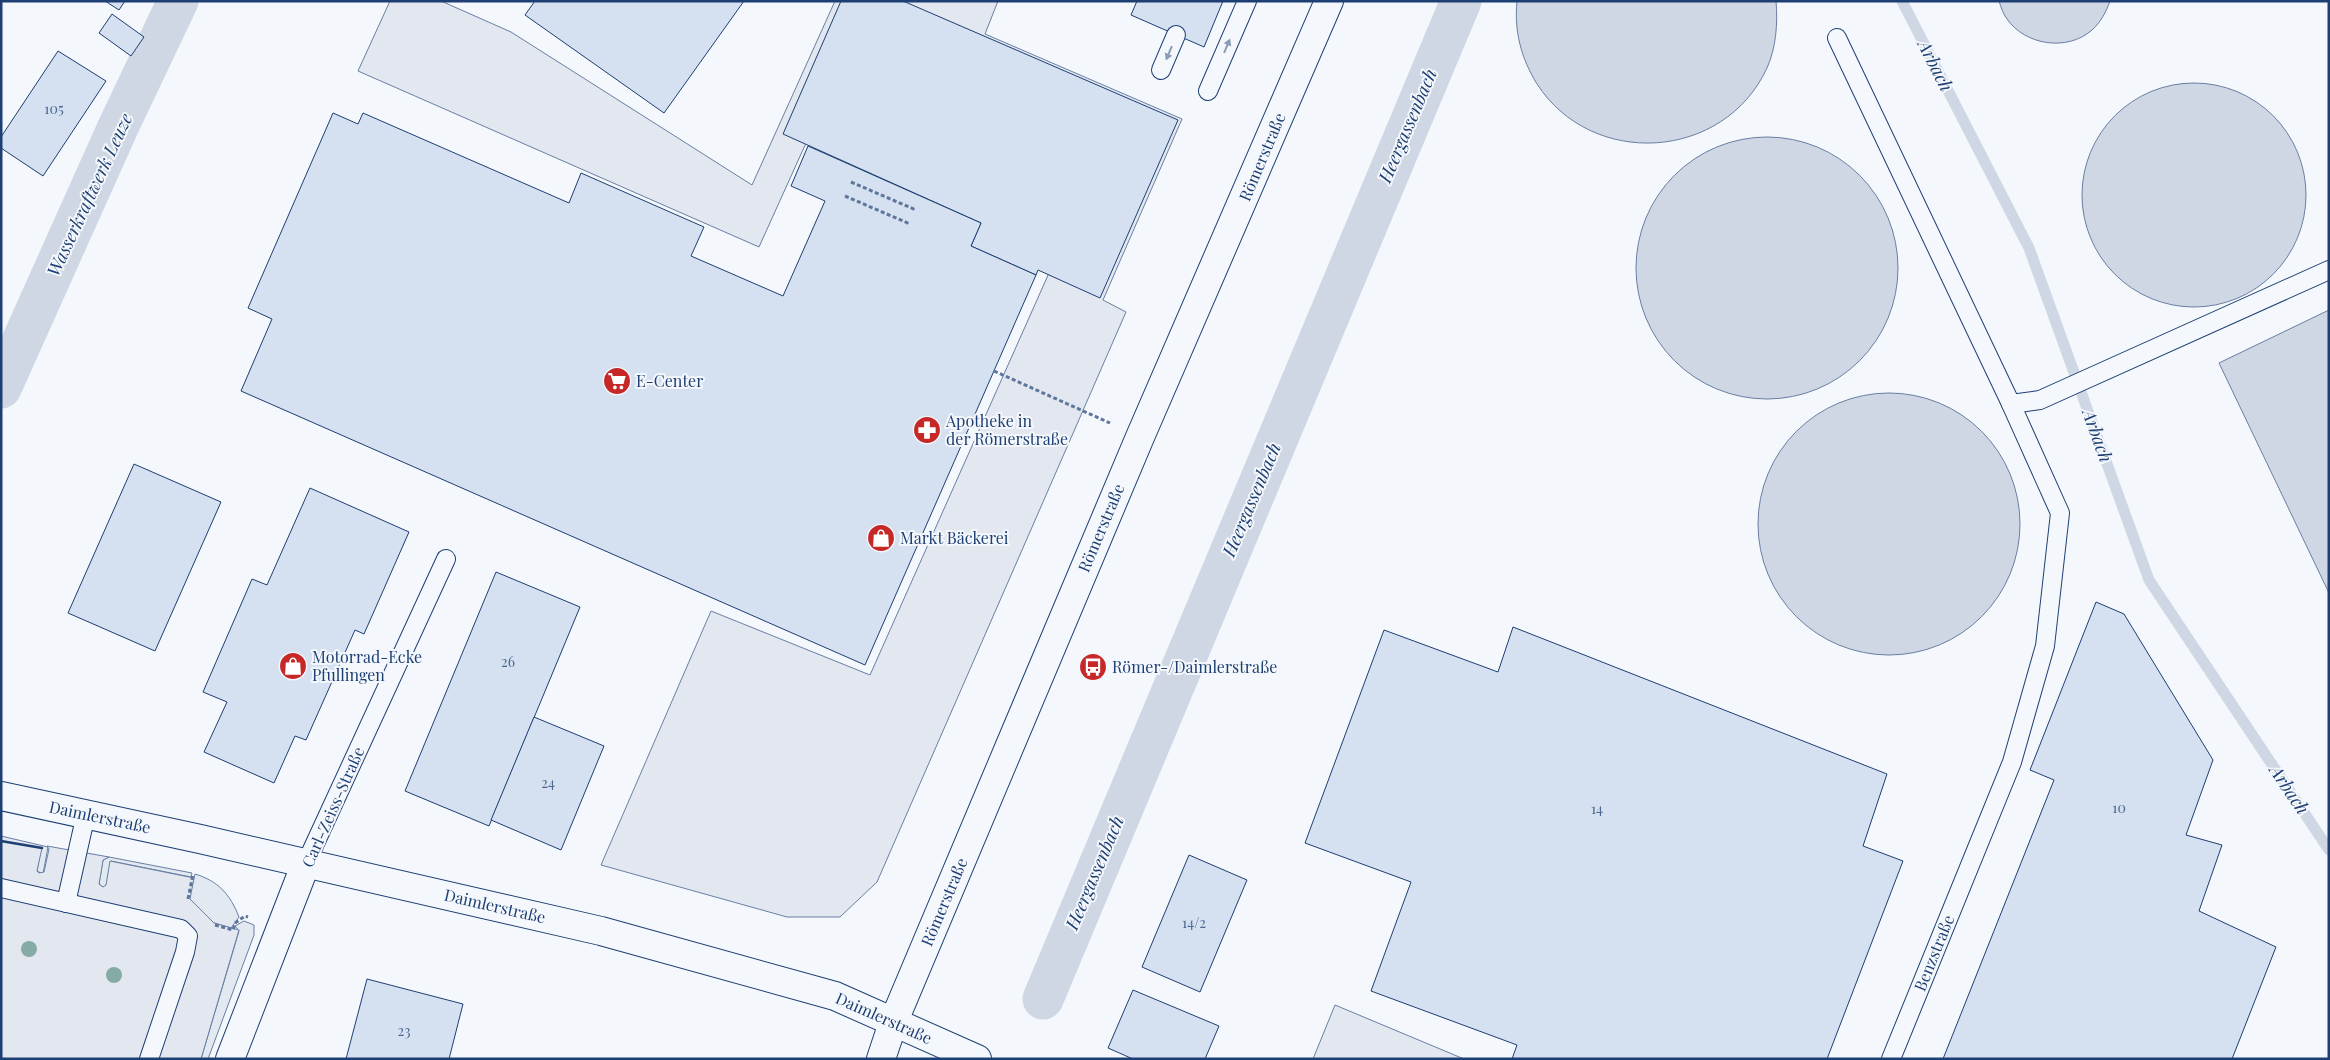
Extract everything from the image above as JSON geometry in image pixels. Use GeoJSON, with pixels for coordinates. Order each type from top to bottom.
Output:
{"type":"FeatureCollection","features":[{"type":"Feature","properties":{"kind":"street","name":"Römerstraße"},"geometry":{"type":"LineString","coordinates":[[881,1059],[893,1023],[1140,436],[1329,1]]}},
{"type":"Feature","properties":{"kind":"street","name":"Daimlerstraße"},"geometry":{"type":"LineString","coordinates":[[1,796],[602,930],[835,996],[977,1059]]}},
{"type":"Feature","properties":{"kind":"street","name":"Carl-Zeiss-Straße"},"geometry":{"type":"LineString","coordinates":[[230,1059],[306,863]]}},
{"type":"Feature","properties":{"kind":"lane"},"geometry":{"type":"LineString","coordinates":[[1208,91],[1247,1]]}},
{"type":"Feature","properties":{"kind":"lane"},"geometry":{"type":"LineString","coordinates":[[1161,70],[1176,35]]}},
{"type":"Feature","properties":{"kind":"lane","name":"Benzstraße"},"geometry":{"type":"LineString","coordinates":[[1837,38],[2011,404],[2060,513],[2045,646],[2012,762],[1891,1059]]}},
{"type":"Feature","properties":{"kind":"lane"},"geometry":{"type":"LineString","coordinates":[[2011,404],[2040,400],[2329,270]]}},
{"type":"Feature","properties":{"kind":"lane","name":"Carl-Zeiss-Straße"},"geometry":{"type":"LineString","coordinates":[[306,863],[446,559]]}},
{"type":"Feature","properties":{"kind":"lane"},"geometry":{"type":"LineString","coordinates":[[66,903],[86,814]]}},
{"type":"Feature","properties":{"kind":"lane"},"geometry":{"type":"LineString","coordinates":[[1,888],[181,929],[188,936],[185,952],[149,1059]]}},
{"type":"Feature","properties":{"kind":"path"},"geometry":{"type":"LineString","coordinates":[[852,182],[916,210]]}},
{"type":"Feature","properties":{"kind":"path"},"geometry":{"type":"LineString","coordinates":[[845,196],[910,224]]}},
{"type":"Feature","properties":{"kind":"path"},"geometry":{"type":"LineString","coordinates":[[994,371],[1089,414]]}},
{"type":"Feature","properties":{"kind":"path"},"geometry":{"type":"LineString","coordinates":[[181,929],[200,839]]}},
{"type":"Feature","properties":{"kind":"shaded area"},"geometry":{"type":"Polygon","coordinates":[[[390,1],[441,1],[511,32],[752,185],[835,1],[998,1],[985,34],[1182,119],[1103,300],[1126,312],[877,882],[840,917],[787,917],[601,865],[711,611],[870,675],[1057,255],[806,143],[759,247],[358,71],[390,1]]]}},
{"type":"Feature","properties":{"kind":"shaded area"},"geometry":{"type":"Polygon","coordinates":[[[1517,1],[1776,1],[1776,35],[1767,68],[1747,99],[1721,122],[1690,136],[1656,143],[1623,141],[1590,130],[1561,112],[1537,84],[1531,74],[1520,44],[1516,12],[1517,1]]]}},
{"type":"Feature","properties":{"kind":"shaded area"},"geometry":{"type":"Polygon","coordinates":[[[1999,1],[2110,1],[2103,17],[2092,30],[2082,37],[2059,43],[2035,40],[2024,35],[2007,19],[1999,1]]]}},
{"type":"Feature","properties":{"kind":"shaded area"},"geometry":{"type":"Polygon","coordinates":[[[2194,83],[2226,88],[2237,92],[2256,102],[2273,116],[2287,133],[2297,152],[2301,163],[2306,195],[2301,227],[2297,238],[2287,257],[2273,274],[2256,288],[2237,298],[2226,302],[2194,307],[2162,302],[2151,298],[2132,288],[2115,274],[2101,257],[2091,238],[2087,227],[2082,195],[2087,163],[2091,152],[2101,133],[2115,116],[2132,102],[2151,92],[2162,88],[2194,83]]]}},
{"type":"Feature","properties":{"kind":"shaded area"},"geometry":{"type":"Polygon","coordinates":[[[1767,137],[1792,140],[1817,147],[1840,159],[1868,185],[1876,195],[1888,218],[1895,243],[1898,268],[1895,293],[1888,318],[1876,341],[1850,369],[1840,377],[1817,389],[1792,396],[1767,399],[1742,396],[1717,389],[1694,377],[1666,351],[1658,341],[1646,318],[1639,293],[1636,268],[1639,243],[1646,218],[1658,195],[1684,167],[1694,159],[1717,147],[1742,140],[1767,137]]]}},
{"type":"Feature","properties":{"kind":"shaded area"},"geometry":{"type":"Polygon","coordinates":[[[2329,310],[2329,593],[2219,363],[2329,310]]]}},
{"type":"Feature","properties":{"kind":"shaded area"},"geometry":{"type":"Polygon","coordinates":[[[1889,393],[1914,396],[1939,403],[1962,415],[1990,441],[1998,451],[2010,474],[2017,499],[2020,524],[2017,549],[2010,574],[1998,597],[1972,625],[1962,633],[1939,645],[1914,652],[1889,655],[1864,652],[1839,645],[1816,633],[1788,607],[1780,597],[1768,574],[1761,549],[1758,524],[1761,499],[1768,474],[1780,451],[1806,423],[1816,415],[1839,403],[1864,396],[1889,393]]]}},
{"type":"Feature","properties":{"kind":"shaded area"},"geometry":{"type":"Polygon","coordinates":[[[1,836],[48,847],[43,874],[37,871],[41,848],[1,841],[1,836]]]}},
{"type":"Feature","properties":{"kind":"shaded area"},"geometry":{"type":"Polygon","coordinates":[[[1,841],[42,848],[37,871],[39,873],[44,872],[49,849],[47,846],[109,857],[103,860],[99,884],[103,887],[106,885],[110,861],[194,878],[190,899],[214,923],[239,930],[201,1059],[1,1059],[1,841]]]}},
{"type":"Feature","properties":{"kind":"shaded area"},"geometry":{"type":"Polygon","coordinates":[[[109,857],[192,873],[191,877],[111,861],[106,886],[103,887],[99,884],[103,860],[109,857]]]}},
{"type":"Feature","properties":{"kind":"shaded area"},"geometry":{"type":"Polygon","coordinates":[[[195,874],[217,885],[232,902],[239,917],[231,928],[214,923],[189,899],[195,874]]]}},
{"type":"Feature","properties":{"kind":"shaded area"},"geometry":{"type":"Polygon","coordinates":[[[244,921],[254,925],[254,935],[208,1059],[201,1059],[239,931],[235,926],[244,921]]]}},
{"type":"Feature","properties":{"kind":"shaded area"},"geometry":{"type":"Polygon","coordinates":[[[1335,1005],[1464,1059],[1313,1059],[1335,1005]]]}},
{"type":"Feature","properties":{"kind":"building"},"geometry":{"type":"Polygon","coordinates":[[[105,1],[125,1],[119,10],[105,1]]]}},
{"type":"Feature","properties":{"kind":"building"},"geometry":{"type":"Polygon","coordinates":[[[535,1],[744,1],[664,113],[525,15],[535,1]]]}},
{"type":"Feature","properties":{"kind":"building"},"geometry":{"type":"Polygon","coordinates":[[[841,1],[903,1],[1178,120],[1100,298],[1038,270],[1036,275],[971,246],[981,223],[783,134],[841,1]]]}},
{"type":"Feature","properties":{"kind":"building"},"geometry":{"type":"Polygon","coordinates":[[[1137,1],[1223,1],[1204,47],[1131,15],[1137,1]]]}},
{"type":"Feature","properties":{"kind":"building"},"geometry":{"type":"Polygon","coordinates":[[[112,14],[144,37],[131,56],[99,33],[112,14]]]}},
{"type":"Feature","properties":{"kind":"building"},"geometry":{"type":"Polygon","coordinates":[[[58,51],[106,81],[43,176],[1,148],[1,137],[58,51]]]}},
{"type":"Feature","properties":{"kind":"building","name":"E-Center"},"geometry":{"type":"Polygon","coordinates":[[[333,113],[358,124],[363,113],[569,203],[581,173],[704,227],[691,256],[783,296],[825,201],[791,186],[808,146],[981,223],[971,246],[1036,275],[865,665],[241,391],[272,319],[248,308],[333,113]]]}},
{"type":"Feature","properties":{"kind":"building"},"geometry":{"type":"Polygon","coordinates":[[[134,464],[221,502],[155,651],[68,613],[134,464]]]}},
{"type":"Feature","properties":{"kind":"building"},"geometry":{"type":"Polygon","coordinates":[[[310,488],[409,532],[364,634],[355,630],[306,740],[295,736],[274,783],[204,752],[227,702],[203,692],[252,579],[267,585],[310,488]]]}},
{"type":"Feature","properties":{"kind":"building"},"geometry":{"type":"Polygon","coordinates":[[[496,572],[580,607],[489,826],[405,791],[496,572]]]}},
{"type":"Feature","properties":{"kind":"building"},"geometry":{"type":"Polygon","coordinates":[[[2096,602],[2124,614],[2213,760],[2186,835],[2222,845],[2199,911],[2276,947],[2232,1059],[1943,1059],[2054,780],[2030,770],[2096,602]]]}},
{"type":"Feature","properties":{"kind":"building"},"geometry":{"type":"Polygon","coordinates":[[[1513,627],[1887,774],[1863,846],[1903,861],[1827,1059],[1512,1059],[1517,1045],[1371,991],[1411,882],[1305,843],[1384,630],[1498,672],[1513,627]]]}},
{"type":"Feature","properties":{"kind":"building"},"geometry":{"type":"Polygon","coordinates":[[[534,717],[604,746],[561,850],[491,820],[534,717]]]}},
{"type":"Feature","properties":{"kind":"building"},"geometry":{"type":"Polygon","coordinates":[[[1189,855],[1247,880],[1200,992],[1142,967],[1189,855]]]}},
{"type":"Feature","properties":{"kind":"building"},"geometry":{"type":"Polygon","coordinates":[[[367,979],[463,1004],[449,1059],[346,1059],[367,979]]]}},
{"type":"Feature","properties":{"kind":"building"},"geometry":{"type":"Polygon","coordinates":[[[1133,990],[1219,1026],[1205,1059],[1133,1059],[1108,1048],[1133,990]]]}},
{"type":"Feature","properties":{"kind":"waterway","name":"Wasserkraftwerk Leuze"},"geometry":{"type":"LineString","coordinates":[[1,388],[119,125],[178,1]]}},
{"type":"Feature","properties":{"kind":"waterway","name":"Heergassenbach"},"geometry":{"type":"LineString","coordinates":[[1043,999],[1461,1]]}},
{"type":"Feature","properties":{"kind":"waterway","name":"Arbach"},"geometry":{"type":"LineString","coordinates":[[1902,1],[2029,248],[2149,580],[2329,850]]}},
{"type":"Feature","properties":{"kind":"wall"},"geometry":{"type":"LineString","coordinates":[[1,841],[42,848]]}},
{"type":"Feature","properties":{"kind":"place","name":"E-Center"},"geometry":{"type":"Point","coordinates":[617,381]}},
{"type":"Feature","properties":{"kind":"place","name":"Apotheke in der Römerstraße"},"geometry":{"type":"Point","coordinates":[927,430]}},
{"type":"Feature","properties":{"kind":"place","name":"Markt Bäckerei"},"geometry":{"type":"Point","coordinates":[881,538]}},
{"type":"Feature","properties":{"kind":"place","name":"Motorrad-Ecke Pfullingen"},"geometry":{"type":"Point","coordinates":[293,666]}},
{"type":"Feature","properties":{"kind":"place","name":"Römer-/Daimlerstraße"},"geometry":{"type":"Point","coordinates":[1093,667]}}]}
